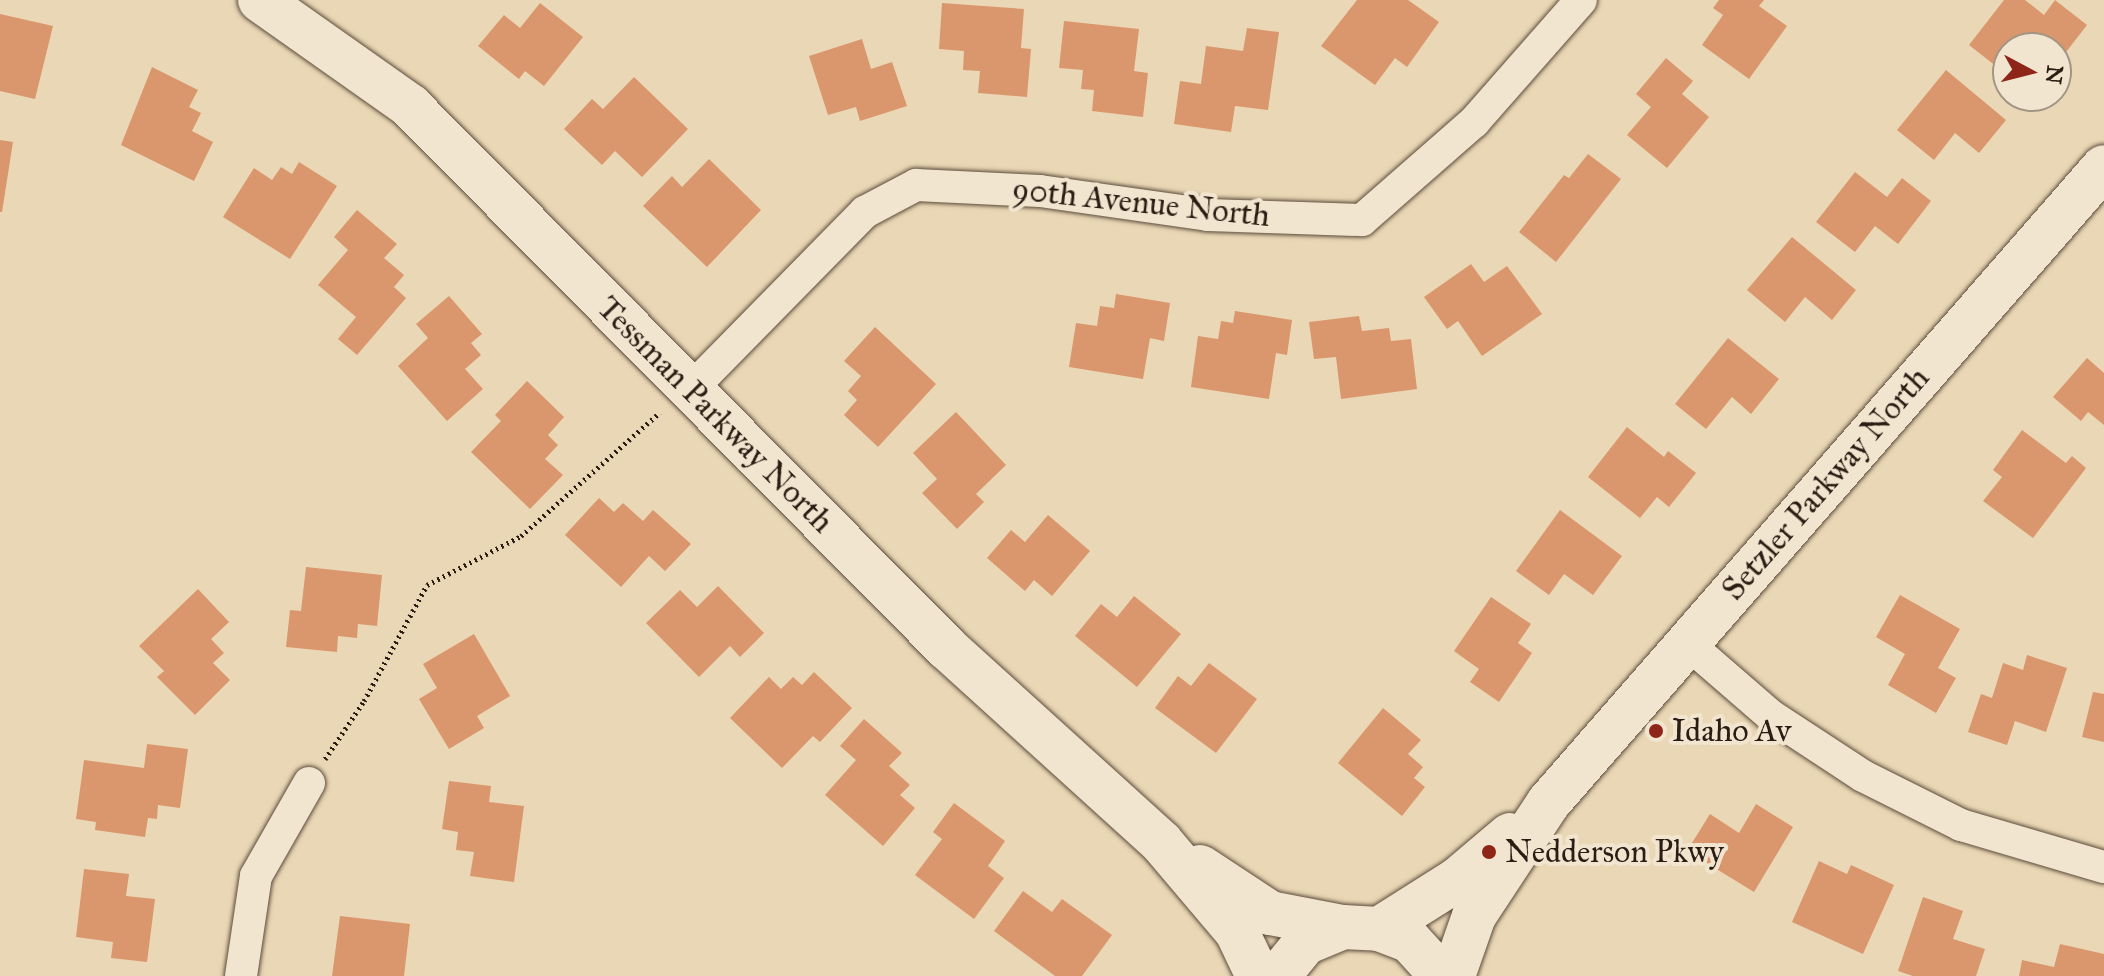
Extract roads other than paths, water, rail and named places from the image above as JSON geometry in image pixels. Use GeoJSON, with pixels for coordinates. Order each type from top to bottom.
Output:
{"type":"FeatureCollection","features":[{"type":"Feature","properties":{"kind":"street","name":"Tessman Parkway North"},"geometry":{"type":"LineString","coordinates":[[260,0],[410,106],[947,648],[1161,842],[1237,932],[1258,976]]}},
{"type":"Feature","properties":{"kind":"street","name":"90th Avenue North"},"geometry":{"type":"LineString","coordinates":[[690,390],[865,212],[916,185],[1040,191],[1208,215],[1362,220],[1474,122],[1581,0]]}},
{"type":"Feature","properties":{"kind":"street","name":"Setzler Parkway North"},"geometry":{"type":"LineString","coordinates":[[1453,976],[1459,945],[1474,916],[1549,802],[2104,167]]}},
{"type":"Feature","properties":{"kind":"street"},"geometry":{"type":"LineString","coordinates":[[1687,643],[1770,715],[1863,776],[1961,825],[2104,867]]}},
{"type":"Feature","properties":{"kind":"street"},"geometry":{"type":"LineString","coordinates":[[241,976],[256,876],[309,783]]}},
{"type":"Feature","properties":{"kind":"street","name":"Setzler Parkway North"},"geometry":{"type":"LineString","coordinates":[[1278,976],[1305,943],[1361,928],[1458,879],[1549,802]]}},
{"type":"Feature","properties":{"kind":"street","name":"Tessman Parkway North"},"geometry":{"type":"LineString","coordinates":[[1161,842],[1270,913],[1361,928],[1410,941],[1442,976]]}},
{"type":"Feature","properties":{"kind":"place","name":"Idaho Av"},"geometry":{"type":"Point","coordinates":[1656,731]}},
{"type":"Feature","properties":{"kind":"place","name":"Nedderson Pkwy"},"geometry":{"type":"Point","coordinates":[1489,852]}}]}
